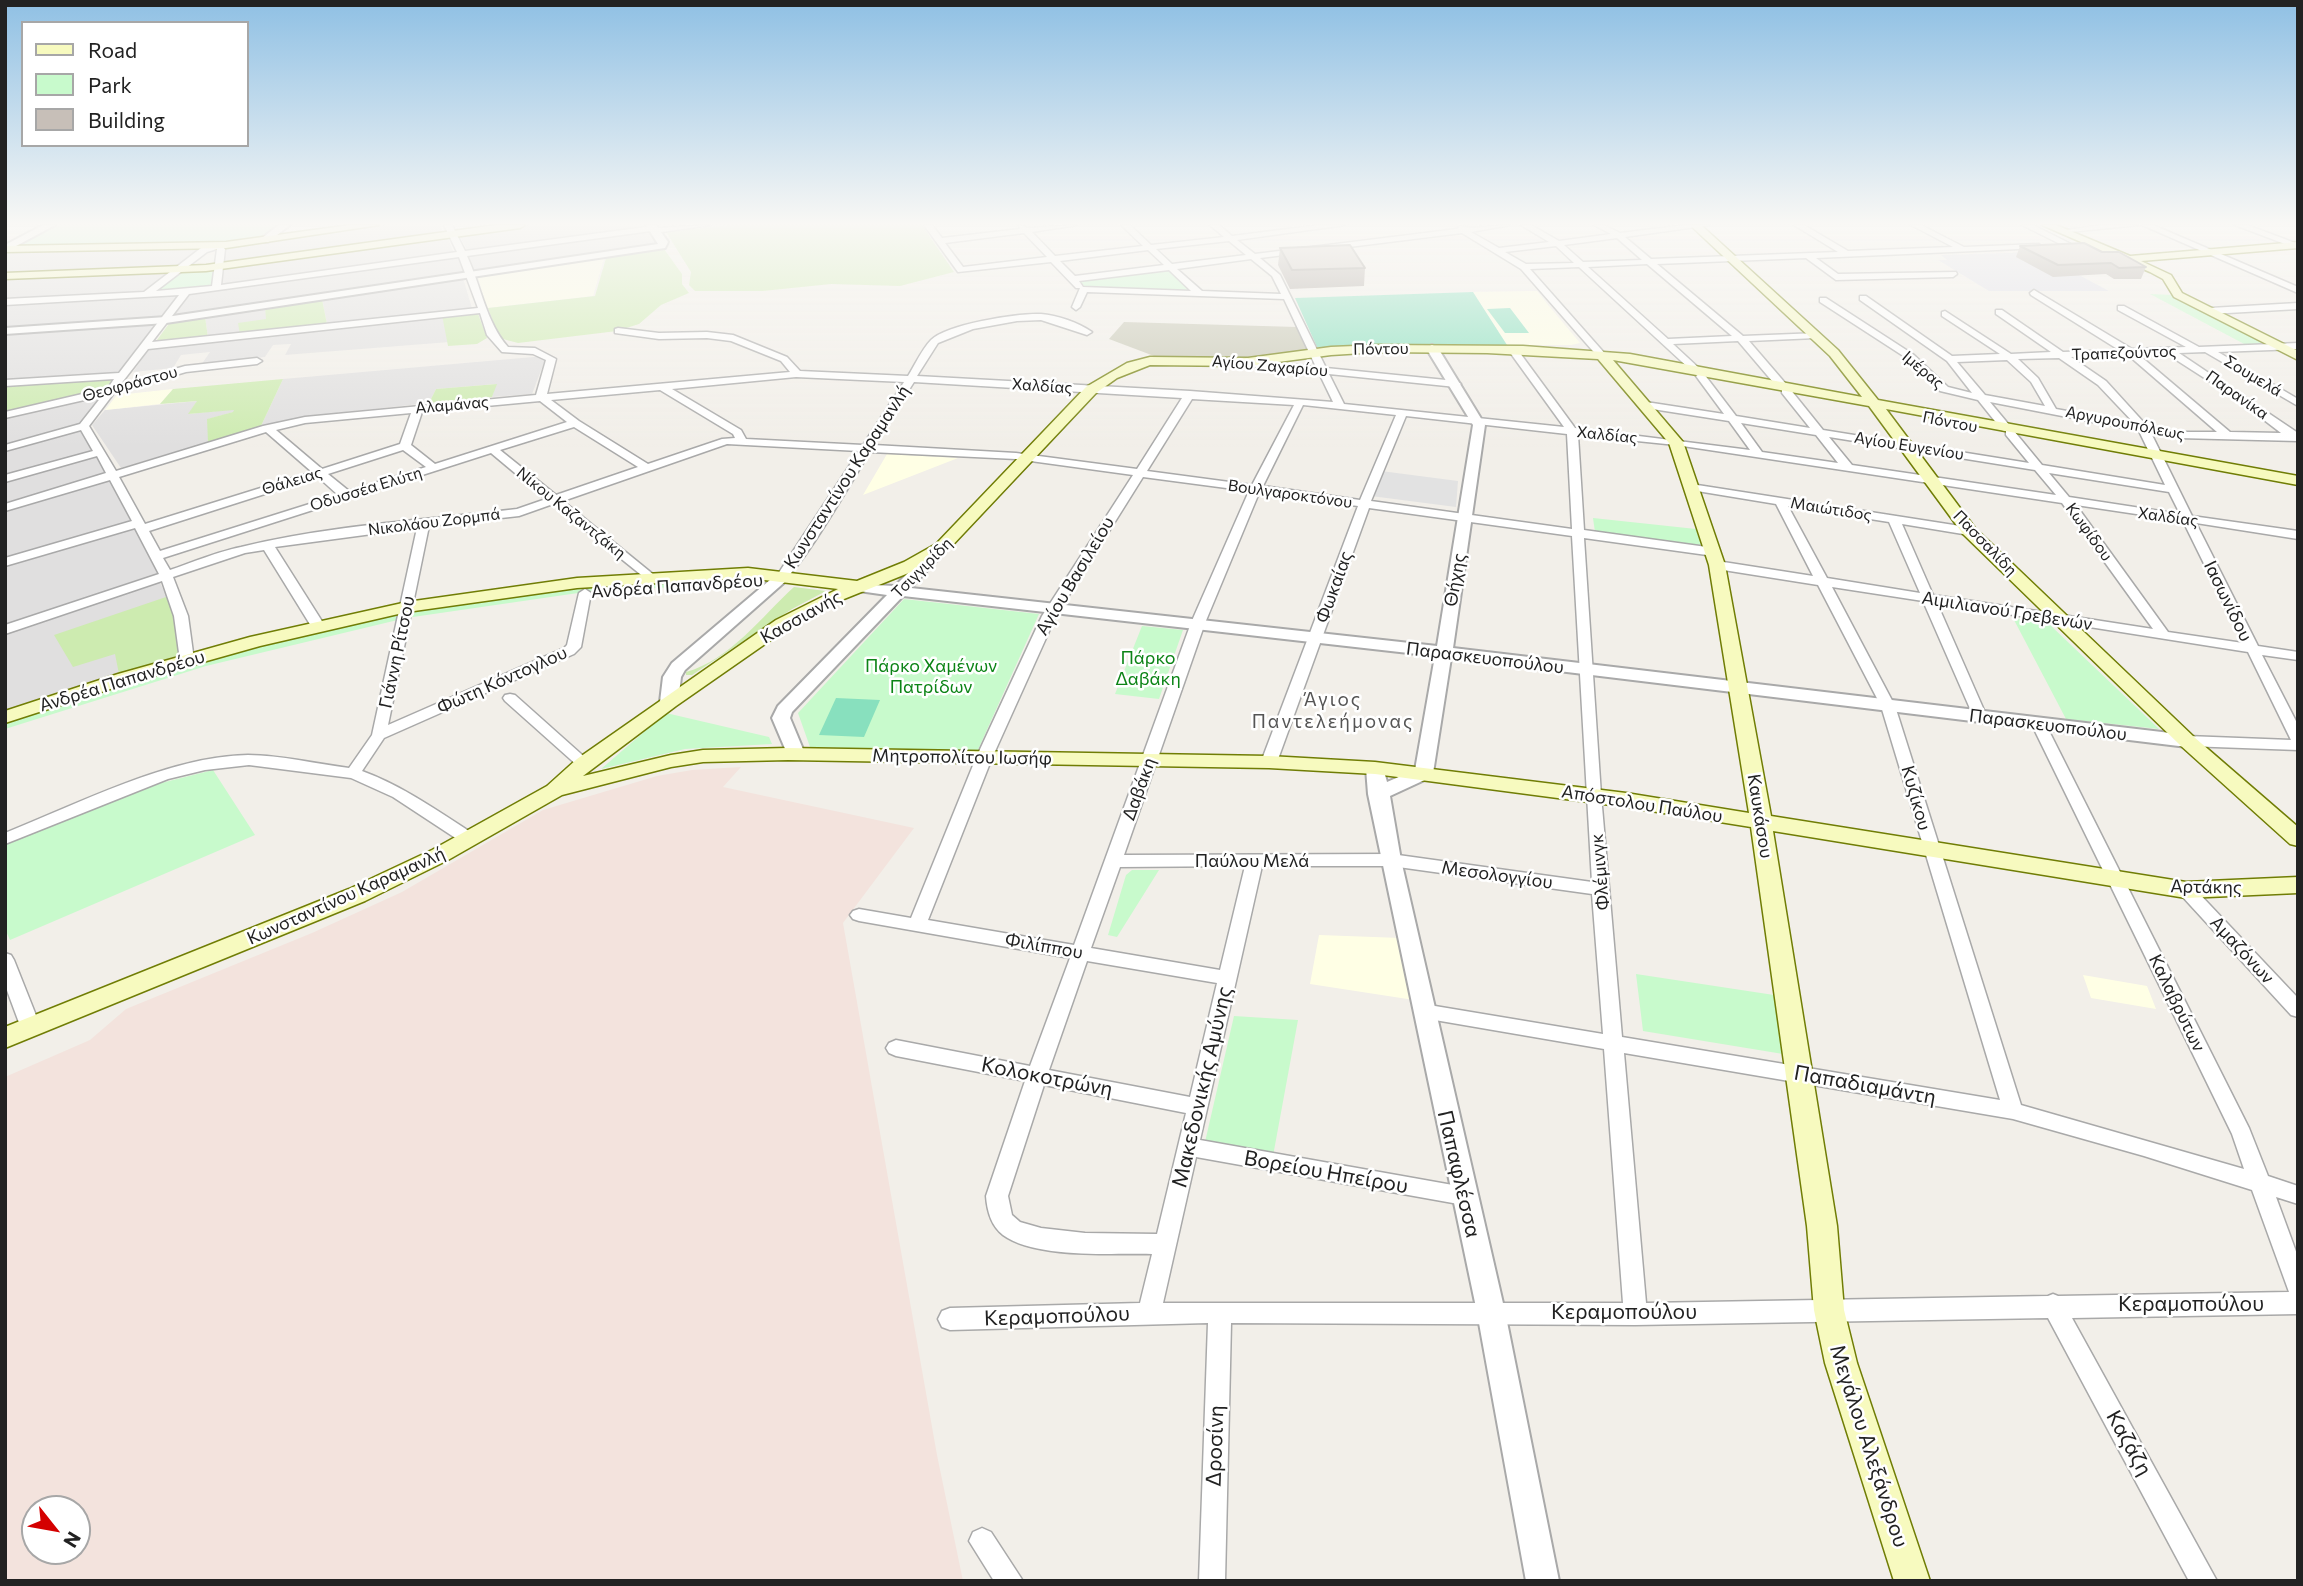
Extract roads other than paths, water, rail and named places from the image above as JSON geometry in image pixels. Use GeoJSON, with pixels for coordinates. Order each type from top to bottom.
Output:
{"type":"FeatureCollection","features":[{"type":"Feature","properties":{"kind":"main road","name":"Πασσαλίδη"},"geometry":{"type":"LineString","coordinates":[[1777,299],[1834,353],[1908,446],[1969,531],[2188,741],[2298,839]]}},
{"type":"Feature","properties":{"kind":"main road"},"geometry":{"type":"LineString","coordinates":[[2184,299],[2298,356]]}},
{"type":"Feature","properties":{"kind":"main road","name":"Πόντου"},"geometry":{"type":"LineString","coordinates":[[1245,363],[1316,353],[1432,348],[1602,356],[2298,486]]}},
{"type":"Feature","properties":{"kind":"main road","name":"Καυκάσου"},"geometry":{"type":"LineString","coordinates":[[1602,356],[1646,404],[1675,442],[1716,559],[1740,688],[1800,1073],[1822,1226],[1829,1310]]}},
{"type":"Feature","properties":{"kind":"main road","name":"Αγίου Ζαχαρίου"},"geometry":{"type":"LineString","coordinates":[[1091,390],[1121,370],[1146,360],[1179,358],[1245,363]]}},
{"type":"Feature","properties":{"kind":"main road","name":"Τσιγγιρίδη"},"geometry":{"type":"LineString","coordinates":[[942,547],[1091,390]]}},
{"type":"Feature","properties":{"kind":"main road","name":"Πόντου"},"geometry":{"type":"LineString","coordinates":[[2160,459],[2298,481]]}},
{"type":"Feature","properties":{"kind":"main road","name":"Κασσιανής"},"geometry":{"type":"LineString","coordinates":[[669,702],[796,615],[910,566],[942,547]]}},
{"type":"Feature","properties":{"kind":"main road","name":"Ανδρέα Παπανδρέου"},"geometry":{"type":"LineString","coordinates":[[5,717],[187,660],[318,626],[577,583],[748,573],[782,577]]}},
{"type":"Feature","properties":{"kind":"main road","name":"Ανδρέα Παπανδρέου"},"geometry":{"type":"LineString","coordinates":[[5,729],[216,663],[405,613],[585,593],[747,583],[782,577]]}},
{"type":"Feature","properties":{"kind":"main road","name":"Παρασκευοπούλου"},"geometry":{"type":"LineString","coordinates":[[782,577],[859,586]]}},
{"type":"Feature","properties":{"kind":"main road","name":"Κωνσταντίνου Καραμανλή"},"geometry":{"type":"LineString","coordinates":[[5,1038],[336,904],[414,868],[554,791],[584,764],[669,702]]}},
{"type":"Feature","properties":{"kind":"main road","name":"Μητροπολίτου Ιωσήφ"},"geometry":{"type":"LineString","coordinates":[[554,791],[671,761],[704,756],[796,754],[1269,762],[1375,768]]}},
{"type":"Feature","properties":{"kind":"main road","name":"Απόστολου Παύλου"},"geometry":{"type":"LineString","coordinates":[[1375,768],[1593,795],[2115,879]]}},
{"type":"Feature","properties":{"kind":"main road","name":"Αρτάκης"},"geometry":{"type":"LineString","coordinates":[[2115,879],[2186,890],[2298,885]]}},
{"type":"Feature","properties":{"kind":"main road","name":"Μεγάλου Αλεξάνδρου"},"geometry":{"type":"LineString","coordinates":[[1829,1310],[1840,1363],[1912,1581]]}},
{"type":"Feature","properties":{"kind":"street"},"geometry":{"type":"LineString","coordinates":[[5,302],[65,299]]}},
{"type":"Feature","properties":{"kind":"street"},"geometry":{"type":"LineString","coordinates":[[5,448],[84,426],[181,299]]}},
{"type":"Feature","properties":{"kind":"street"},"geometry":{"type":"LineString","coordinates":[[5,331],[166,320],[309,299]]}},
{"type":"Feature","properties":{"kind":"street"},"geometry":{"type":"LineString","coordinates":[[478,299],[492,335],[505,349],[535,351],[551,359],[541,397],[575,423],[645,467]]}},
{"type":"Feature","properties":{"kind":"street"},"geometry":{"type":"LineString","coordinates":[[1076,307],[1080,299]]}},
{"type":"Feature","properties":{"kind":"street"},"geometry":{"type":"LineString","coordinates":[[1288,299],[1340,406]]}},
{"type":"Feature","properties":{"kind":"street"},"geometry":{"type":"LineString","coordinates":[[1552,299],[1602,356]]}},
{"type":"Feature","properties":{"kind":"street"},"geometry":{"type":"LineString","coordinates":[[1618,299],[1699,373],[1759,455]]}},
{"type":"Feature","properties":{"kind":"street"},"geometry":{"type":"LineString","coordinates":[[1694,299],[1741,339],[1821,432],[1849,469]]}},
{"type":"Feature","properties":{"kind":"street","name":"Κωφίδου"},"geometry":{"type":"LineString","coordinates":[[1864,299],[1950,359],[2068,503],[2164,635]]}},
{"type":"Feature","properties":{"kind":"street"},"geometry":{"type":"LineString","coordinates":[[2044,299],[2131,354],[2230,437]]}},
{"type":"Feature","properties":{"kind":"street","name":"Ιμέρας"},"geometry":{"type":"LineString","coordinates":[[1823,300],[1911,357],[1944,389],[1953,392]]}},
{"type":"Feature","properties":{"kind":"street"},"geometry":{"type":"LineString","coordinates":[[2210,312],[2298,306]]}},
{"type":"Feature","properties":{"kind":"street","name":"Σουμελά"},"geometry":{"type":"LineString","coordinates":[[2121,308],[2298,403]]}},
{"type":"Feature","properties":{"kind":"street"},"geometry":{"type":"LineString","coordinates":[[146,346],[481,310]]}},
{"type":"Feature","properties":{"kind":"street","name":"Ιασωνίδου"},"geometry":{"type":"LineString","coordinates":[[1999,312],[2065,354],[2102,383],[2142,426],[2298,742]]}},
{"type":"Feature","properties":{"kind":"street"},"geometry":{"type":"LineString","coordinates":[[1945,314],[2008,357],[2043,389],[2050,409]]}},
{"type":"Feature","properties":{"kind":"street","name":"Κωνσταντίνου Καραμανλή"},"geometry":{"type":"LineString","coordinates":[[669,702],[672,677],[678,667],[782,577],[935,341],[947,334],[991,323],[1035,317],[1087,332]]}},
{"type":"Feature","properties":{"kind":"street"},"geometry":{"type":"LineString","coordinates":[[618,331],[659,336],[707,335],[733,338],[783,359],[794,368],[796,374]]}},
{"type":"Feature","properties":{"kind":"street"},"geometry":{"type":"LineString","coordinates":[[1665,342],[1816,335]]}},
{"type":"Feature","properties":{"kind":"street","name":"Τραπεζούντος"},"geometry":{"type":"LineString","coordinates":[[1950,359],[2298,346]]}},
{"type":"Feature","properties":{"kind":"street"},"geometry":{"type":"LineString","coordinates":[[1432,348],[1477,420]]}},
{"type":"Feature","properties":{"kind":"street"},"geometry":{"type":"LineString","coordinates":[[1514,351],[1572,431]]}},
{"type":"Feature","properties":{"kind":"street","name":"Παρανίκα"},"geometry":{"type":"LineString","coordinates":[[2171,352],[2238,395],[2296,439]]}},
{"type":"Feature","properties":{"kind":"street","name":"Θεοφράστου"},"geometry":{"type":"LineString","coordinates":[[5,415],[197,366],[257,361]]}},
{"type":"Feature","properties":{"kind":"street","name":"Αγίου Ζαχαρίου"},"geometry":{"type":"LineString","coordinates":[[1245,363],[1456,384]]}},
{"type":"Feature","properties":{"kind":"street","name":"Αλαμάνας"},"geometry":{"type":"LineString","coordinates":[[5,508],[267,428],[313,419],[796,374],[911,378]]}},
{"type":"Feature","properties":{"kind":"street"},"geometry":{"type":"LineString","coordinates":[[5,383],[123,376]]}},
{"type":"Feature","properties":{"kind":"street","name":"Χαλδίας"},"geometry":{"type":"LineString","coordinates":[[911,378],[1300,402],[1675,442],[2068,503],[2298,535]]}},
{"type":"Feature","properties":{"kind":"street"},"geometry":{"type":"LineString","coordinates":[[662,387],[737,432],[742,442]]}},
{"type":"Feature","properties":{"kind":"street","name":"Αργυρουπόλεως"},"geometry":{"type":"LineString","coordinates":[[1953,392],[2178,435],[2296,439]]}},
{"type":"Feature","properties":{"kind":"street","name":"Αγίου Βασιλείου"},"geometry":{"type":"LineString","coordinates":[[917,925],[984,758],[1053,607],[1190,394]]}},
{"type":"Feature","properties":{"kind":"street","name":"Δαβάκη"},"geometry":{"type":"LineString","coordinates":[[1165,1244],[1025,1236],[1012,1229],[1000,1215],[997,1196],[1198,623],[1255,490],[1300,402]]}},
{"type":"Feature","properties":{"kind":"street","name":"Αγίου Ευγενίου"},"geometry":{"type":"LineString","coordinates":[[1646,404],[2172,489]]}},
{"type":"Feature","properties":{"kind":"street"},"geometry":{"type":"LineString","coordinates":[[418,408],[405,446],[434,468]]}},
{"type":"Feature","properties":{"kind":"street","name":"Φωκαίας"},"geometry":{"type":"LineString","coordinates":[[1269,762],[1364,505],[1402,413]]}},
{"type":"Feature","properties":{"kind":"street","name":"Θήχης"},"geometry":{"type":"LineString","coordinates":[[1424,773],[1466,519],[1479,425],[1477,420]]}},
{"type":"Feature","properties":{"kind":"street","name":"Οδυσσέα Ελύτη"},"geometry":{"type":"LineString","coordinates":[[157,556],[575,423]]}},
{"type":"Feature","properties":{"kind":"street"},"geometry":{"type":"LineString","coordinates":[[84,426],[166,575],[181,616],[187,660]]}},
{"type":"Feature","properties":{"kind":"street"},"geometry":{"type":"LineString","coordinates":[[267,428],[346,495]]}},
{"type":"Feature","properties":{"kind":"street","name":"Φλέμινγκ"},"geometry":{"type":"LineString","coordinates":[[1572,431],[1593,795],[1635,1314]]}},
{"type":"Feature","properties":{"kind":"street","name":"Νικολάου Ζορμπά"},"geometry":{"type":"LineString","coordinates":[[5,630],[166,575],[267,545],[321,535],[514,513],[721,442],[866,450]]}},
{"type":"Feature","properties":{"kind":"street","name":"Θάλειας"},"geometry":{"type":"LineString","coordinates":[[5,562],[141,526],[405,446]]}},
{"type":"Feature","properties":{"kind":"street","name":"Νίκου Καζαντζάκη"},"geometry":{"type":"LineString","coordinates":[[492,449],[650,578]]}},
{"type":"Feature","properties":{"kind":"street","name":"Βουλγαροκτόνου"},"geometry":{"type":"LineString","coordinates":[[866,450],[1030,457],[1577,534],[1716,559]]}},
{"type":"Feature","properties":{"kind":"street"},"geometry":{"type":"LineString","coordinates":[[5,479],[100,452]]}},
{"type":"Feature","properties":{"kind":"street","name":"Μαιώτιδος"},"geometry":{"type":"LineString","coordinates":[[1692,487],[1969,531]]}},
{"type":"Feature","properties":{"kind":"street","name":"Κυζίκου"},"geometry":{"type":"LineString","coordinates":[[1780,501],[1888,706],[2013,1111]]}},
{"type":"Feature","properties":{"kind":"street"},"geometry":{"type":"LineString","coordinates":[[1894,519],[1980,717]]}},
{"type":"Feature","properties":{"kind":"street","name":"Γιάννη Ρίτσου"},"geometry":{"type":"LineString","coordinates":[[354,773],[379,735],[424,524]]}},
{"type":"Feature","properties":{"kind":"street"},"geometry":{"type":"LineString","coordinates":[[267,545],[318,626]]}},
{"type":"Feature","properties":{"kind":"street","name":"Τσιγγιρίδη"},"geometry":{"type":"LineString","coordinates":[[796,754],[781,714],[942,547]]}},
{"type":"Feature","properties":{"kind":"street","name":"Αιμιλιανού Γρεβενών"},"geometry":{"type":"LineString","coordinates":[[1716,559],[1821,581],[2298,656]]}},
{"type":"Feature","properties":{"kind":"street","name":"Παρασκευοπούλου"},"geometry":{"type":"LineString","coordinates":[[859,586],[1198,623],[2188,741]]}},
{"type":"Feature","properties":{"kind":"street","name":"Φώτη Κόντογλου"},"geometry":{"type":"LineString","coordinates":[[379,735],[574,647],[585,593]]}},
{"type":"Feature","properties":{"kind":"street"},"geometry":{"type":"LineString","coordinates":[[495,684],[584,764]]}},
{"type":"Feature","properties":{"kind":"street","name":"Καλαβρύτων"},"geometry":{"type":"LineString","coordinates":[[2039,724],[2242,1134],[2298,1288]]}},
{"type":"Feature","properties":{"kind":"street"},"geometry":{"type":"LineString","coordinates":[[2188,741],[2298,742]]}},
{"type":"Feature","properties":{"kind":"street"},"geometry":{"type":"LineString","coordinates":[[5,839],[163,776],[205,765],[249,760],[354,773],[384,785],[469,839]]}},
{"type":"Feature","properties":{"kind":"street","name":"Παπαφλέσσα"},"geometry":{"type":"LineString","coordinates":[[1375,768],[1391,860],[1423,1011],[1491,1312],[1543,1581]]}},
{"type":"Feature","properties":{"kind":"street"},"geometry":{"type":"LineString","coordinates":[[1378,794],[1424,773]]}},
{"type":"Feature","properties":{"kind":"street","name":"Παύλου Μελά"},"geometry":{"type":"LineString","coordinates":[[1113,861],[1391,860]]}},
{"type":"Feature","properties":{"kind":"street","name":"Μεσολογγίου"},"geometry":{"type":"LineString","coordinates":[[1391,860],[1602,889]]}},
{"type":"Feature","properties":{"kind":"street","name":"Μακεδονικής Αμύνης"},"geometry":{"type":"LineString","coordinates":[[1149,1313],[1255,861]]}},
{"type":"Feature","properties":{"kind":"street","name":"Αμαζόνων"},"geometry":{"type":"LineString","coordinates":[[2186,890],[2298,1010]]}},
{"type":"Feature","properties":{"kind":"street","name":"Φιλίππου"},"geometry":{"type":"LineString","coordinates":[[859,915],[1228,978]]}},
{"type":"Feature","properties":{"kind":"street"},"geometry":{"type":"LineString","coordinates":[[5,960],[31,1028]]}},
{"type":"Feature","properties":{"kind":"street","name":"Παπαδιαμάντη"},"geometry":{"type":"LineString","coordinates":[[1423,1011],[2013,1111],[2144,1147],[2298,1195]]}},
{"type":"Feature","properties":{"kind":"street","name":"Κολοκοτρώνη"},"geometry":{"type":"LineString","coordinates":[[896,1048],[1197,1107]]}},
{"type":"Feature","properties":{"kind":"street","name":"Βορείου Ηπείρου"},"geometry":{"type":"LineString","coordinates":[[1188,1147],[1464,1196]]}},
{"type":"Feature","properties":{"kind":"street","name":"Κεραμοπούλου"},"geometry":{"type":"LineString","coordinates":[[950,1319],[1220,1312],[1635,1314],[2298,1303]]}},
{"type":"Feature","properties":{"kind":"street","name":"Καζάζη"},"geometry":{"type":"LineString","coordinates":[[2053,1305],[2204,1581]]}},
{"type":"Feature","properties":{"kind":"street","name":"Δροσίνη"},"geometry":{"type":"LineString","coordinates":[[1212,1581],[1220,1312]]}},
{"type":"Feature","properties":{"kind":"street"},"geometry":{"type":"LineString","coordinates":[[982,1541],[1010,1581]]}},
{"type":"Feature","properties":{"kind":"district","name":"Άγιος Παντελεήμονας"},"geometry":{"type":"Point","coordinates":[1333,711]}},
{"type":"Feature","properties":{"kind":"park label","name":"Πάρκο Δαβάκη"},"geometry":{"type":"Point","coordinates":[1148,668]}},
{"type":"Feature","properties":{"kind":"park label","name":"Πάρκο Χαμένων Πατρίδων"},"geometry":{"type":"Point","coordinates":[931,676]}}]}
